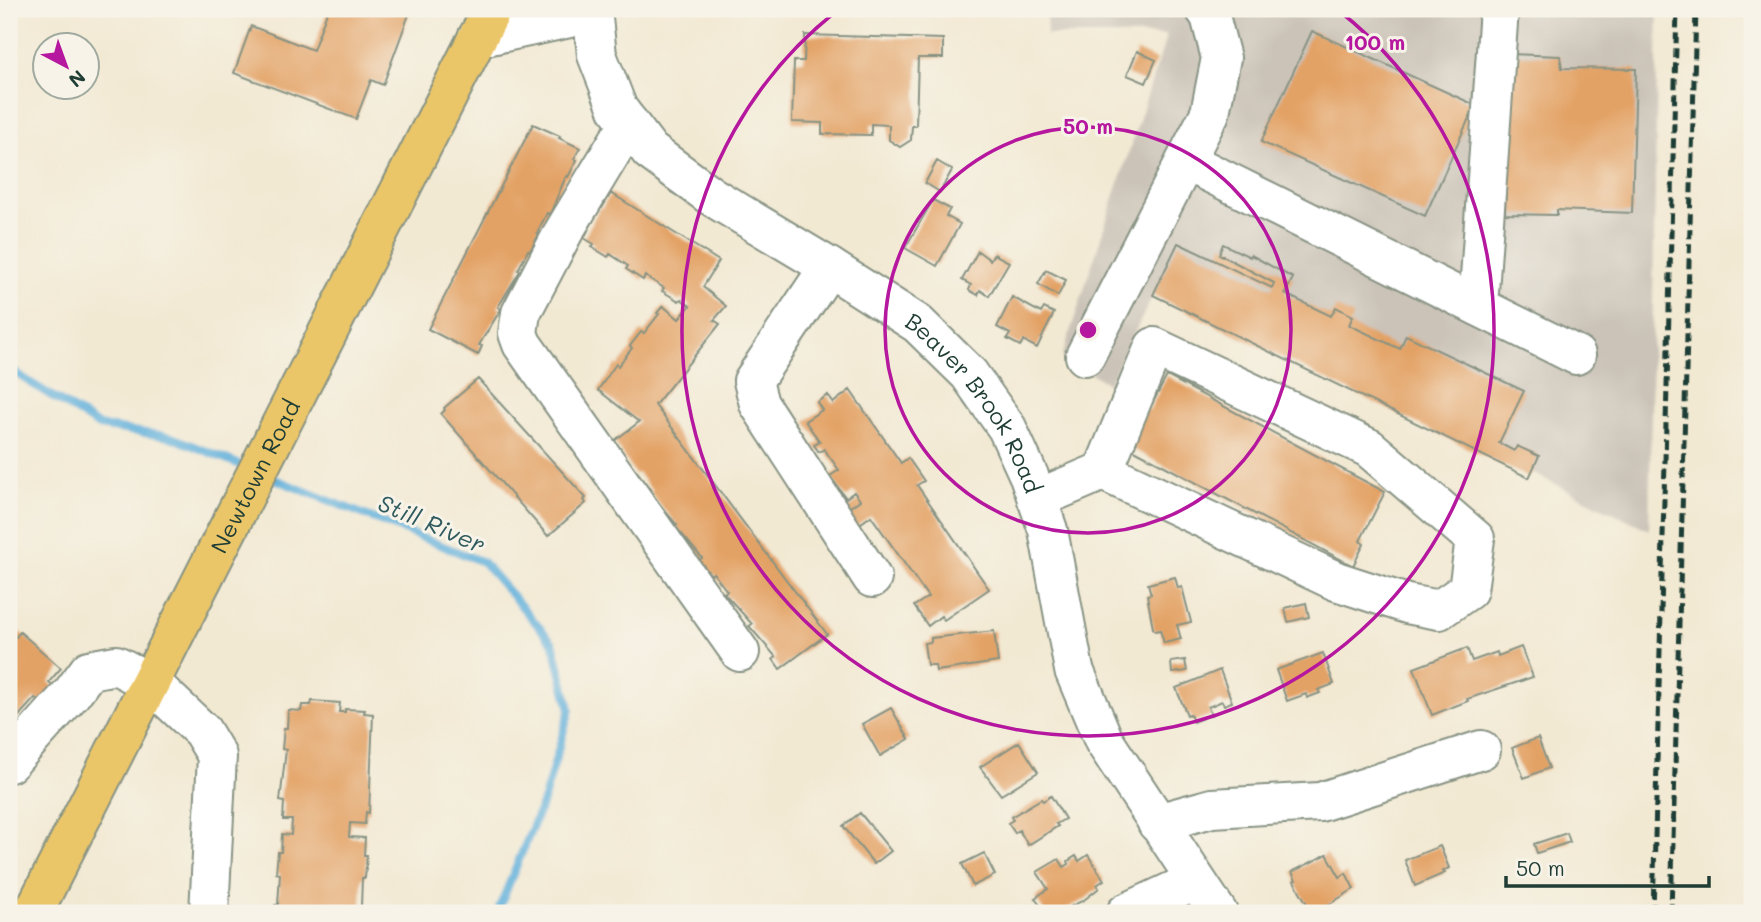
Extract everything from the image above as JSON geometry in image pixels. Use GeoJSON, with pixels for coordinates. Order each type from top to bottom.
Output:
{"type":"FeatureCollection","features":[{"type":"Feature","properties":{"kind":"main road","name":"Newtown Road"},"geometry":{"type":"LineString","coordinates":[[33,913],[485,23]]}},
{"type":"Feature","properties":{"kind":"street"},"geometry":{"type":"LineString","coordinates":[[1085,356],[1210,114],[1221,58],[1210,16],[1205,9]]}},
{"type":"Feature","properties":{"kind":"street"},"geometry":{"type":"LineString","coordinates":[[1478,306],[1499,9]]}},
{"type":"Feature","properties":{"kind":"street","name":"Newtown Road"},"geometry":{"type":"LineString","coordinates":[[485,23],[592,11]]}},
{"type":"Feature","properties":{"kind":"street","name":"Beaver Brook Road"},"geometry":{"type":"LineString","coordinates":[[592,11],[597,55],[618,108],[650,151],[711,196],[918,324],[969,374],[1007,428],[1029,476],[1048,530],[1074,670],[1104,741],[1218,913]]}},
{"type":"Feature","properties":{"kind":"street"},"geometry":{"type":"LineString","coordinates":[[629,123],[564,231],[521,313],[518,333],[522,344],[740,652]]}},
{"type":"Feature","properties":{"kind":"street"},"geometry":{"type":"LineString","coordinates":[[1186,161],[1576,355]]}},
{"type":"Feature","properties":{"kind":"street"},"geometry":{"type":"LineString","coordinates":[[829,267],[753,381],[759,404],[872,578]]}},
{"type":"Feature","properties":{"kind":"street"},"geometry":{"type":"LineString","coordinates":[[1037,499],[1103,471],[1154,347],[1369,449],[1475,539],[1468,590],[1439,610],[1407,604],[1360,589],[1336,581],[1103,471]]}},
{"type":"Feature","properties":{"kind":"street"},"geometry":{"type":"LineString","coordinates":[[9,763],[72,693],[89,670],[116,665],[151,683],[202,731],[217,756],[209,913]]}},
{"type":"Feature","properties":{"kind":"street"},"geometry":{"type":"LineString","coordinates":[[1157,822],[1212,807],[1320,802],[1481,750]]}},
{"type":"Feature","properties":{"kind":"street"},"geometry":{"type":"LineString","coordinates":[[1126,913],[1195,881]]}},
{"type":"Feature","properties":{"kind":"shaded area"},"geometry":{"type":"Polygon","coordinates":[[[1046,9],[1658,9],[1649,530],[1156,289],[1109,384],[1062,357],[1167,35],[1047,35],[1046,9]]]}},
{"type":"Feature","properties":{"kind":"building"},"geometry":{"type":"Polygon","coordinates":[[[328,9],[411,9],[383,85],[371,80],[356,119],[234,73],[251,26],[313,50],[328,9]]]}},
{"type":"Feature","properties":{"kind":"building"},"geometry":{"type":"Polygon","coordinates":[[[1312,31],[1475,105],[1425,216],[1261,142],[1312,31]]]}},
{"type":"Feature","properties":{"kind":"building"},"geometry":{"type":"Polygon","coordinates":[[[805,35],[943,39],[943,58],[918,58],[916,126],[912,126],[911,140],[900,147],[889,140],[889,125],[871,124],[871,135],[822,134],[822,123],[792,122],[794,61],[804,61],[805,35]]]}},
{"type":"Feature","properties":{"kind":"building"},"geometry":{"type":"Polygon","coordinates":[[[1137,51],[1156,60],[1146,83],[1127,75],[1137,51]]]}},
{"type":"Feature","properties":{"kind":"building"},"geometry":{"type":"Polygon","coordinates":[[[1510,54],[1560,56],[1562,68],[1636,69],[1632,213],[1557,210],[1557,215],[1505,214],[1510,54]]]}},
{"type":"Feature","properties":{"kind":"building"},"geometry":{"type":"Polygon","coordinates":[[[533,124],[580,148],[574,159],[577,160],[568,177],[566,176],[550,214],[547,213],[537,233],[539,234],[518,270],[520,271],[498,307],[501,309],[479,345],[482,346],[478,355],[428,329],[533,124]]]}},
{"type":"Feature","properties":{"kind":"building"},"geometry":{"type":"Polygon","coordinates":[[[937,161],[952,170],[940,192],[925,183],[937,161]]]}},
{"type":"Feature","properties":{"kind":"building"},"geometry":{"type":"Polygon","coordinates":[[[611,193],[719,261],[703,287],[726,306],[714,320],[720,324],[655,405],[827,634],[780,669],[773,659],[776,657],[749,626],[752,624],[724,593],[727,591],[713,573],[711,575],[699,560],[702,558],[650,493],[652,491],[638,473],[635,474],[614,441],[639,422],[598,390],[663,306],[679,319],[690,306],[662,291],[664,288],[645,276],[643,280],[626,269],[628,266],[610,254],[608,257],[592,247],[594,244],[584,238],[600,207],[602,208],[611,193]]]}},
{"type":"Feature","properties":{"kind":"building"},"geometry":{"type":"Polygon","coordinates":[[[933,200],[950,209],[946,216],[960,224],[937,266],[905,248],[933,200]]]}},
{"type":"Feature","properties":{"kind":"building"},"geometry":{"type":"Polygon","coordinates":[[[1178,243],[1272,288],[1274,283],[1219,254],[1223,244],[1250,257],[1251,255],[1293,278],[1285,294],[1331,316],[1336,307],[1353,316],[1349,325],[1400,349],[1406,335],[1524,391],[1499,443],[1514,451],[1517,446],[1539,456],[1529,478],[1153,295],[1178,243]]]}},
{"type":"Feature","properties":{"kind":"building"},"geometry":{"type":"Polygon","coordinates":[[[978,251],[990,260],[994,254],[1009,262],[989,296],[980,290],[978,295],[969,290],[971,285],[962,280],[978,251]]]}},
{"type":"Feature","properties":{"kind":"building"},"geometry":{"type":"Polygon","coordinates":[[[1046,270],[1066,280],[1058,296],[1038,284],[1046,270]]]}},
{"type":"Feature","properties":{"kind":"building"},"geometry":{"type":"Polygon","coordinates":[[[1012,297],[1041,313],[1044,308],[1054,313],[1037,348],[1024,341],[1020,346],[1007,339],[1010,334],[997,327],[1012,297]]]}},
{"type":"Feature","properties":{"kind":"building"},"geometry":{"type":"Polygon","coordinates":[[[1167,376],[1385,492],[1360,541],[1364,544],[1353,566],[1125,445],[1145,408],[1149,410],[1167,376]]]}},
{"type":"Feature","properties":{"kind":"building"},"geometry":{"type":"Polygon","coordinates":[[[478,379],[586,498],[586,503],[548,536],[441,414],[444,408],[478,379]]]}},
{"type":"Feature","properties":{"kind":"building"},"geometry":{"type":"Polygon","coordinates":[[[850,390],[901,463],[908,458],[924,481],[917,485],[989,589],[944,620],[941,616],[928,626],[914,606],[928,597],[871,516],[854,528],[843,512],[860,500],[854,492],[846,498],[830,476],[839,470],[824,449],[819,452],[814,445],[820,442],[805,421],[822,410],[817,402],[828,395],[833,403],[850,390]]]}},
{"type":"Feature","properties":{"kind":"building"},"geometry":{"type":"Polygon","coordinates":[[[1175,577],[1178,588],[1182,587],[1191,622],[1177,625],[1181,639],[1164,643],[1160,630],[1155,631],[1153,628],[1147,595],[1151,594],[1148,584],[1175,577]]]}},
{"type":"Feature","properties":{"kind":"building"},"geometry":{"type":"Polygon","coordinates":[[[1306,603],[1309,617],[1288,622],[1285,608],[1306,603]]]}},
{"type":"Feature","properties":{"kind":"building"},"geometry":{"type":"Polygon","coordinates":[[[9,631],[16,637],[20,632],[61,668],[49,682],[56,688],[41,704],[35,698],[9,727],[9,631]]]}},
{"type":"Feature","properties":{"kind":"building"},"geometry":{"type":"Polygon","coordinates":[[[994,631],[998,662],[936,671],[935,665],[927,665],[924,643],[931,642],[931,638],[994,631]]]}},
{"type":"Feature","properties":{"kind":"building"},"geometry":{"type":"Polygon","coordinates":[[[1521,647],[1533,677],[1467,699],[1468,701],[1432,715],[1414,668],[1467,648],[1472,661],[1497,652],[1498,656],[1521,647]]]}},
{"type":"Feature","properties":{"kind":"building"},"geometry":{"type":"Polygon","coordinates":[[[1323,653],[1334,684],[1307,698],[1306,694],[1287,701],[1276,670],[1323,653]]]}},
{"type":"Feature","properties":{"kind":"building"},"geometry":{"type":"Polygon","coordinates":[[[1185,660],[1187,671],[1172,673],[1171,662],[1185,660]]]}},
{"type":"Feature","properties":{"kind":"building"},"geometry":{"type":"Polygon","coordinates":[[[1220,670],[1232,702],[1224,705],[1222,701],[1208,707],[1211,715],[1193,722],[1190,714],[1187,715],[1176,688],[1220,670]]]}},
{"type":"Feature","properties":{"kind":"building"},"geometry":{"type":"Polygon","coordinates":[[[312,701],[340,703],[339,712],[345,712],[345,709],[365,710],[364,713],[373,714],[369,813],[366,812],[365,824],[350,823],[349,837],[365,838],[364,855],[367,855],[365,878],[362,878],[361,907],[364,907],[364,913],[274,913],[275,905],[278,905],[278,852],[281,852],[282,834],[291,835],[292,820],[283,820],[284,802],[280,801],[286,750],[282,749],[284,728],[287,728],[288,710],[301,711],[302,705],[311,705],[312,701]]]}},
{"type":"Feature","properties":{"kind":"building"},"geometry":{"type":"Polygon","coordinates":[[[891,708],[909,739],[880,756],[862,724],[891,708]]]}},
{"type":"Feature","properties":{"kind":"building"},"geometry":{"type":"Polygon","coordinates":[[[1538,738],[1549,768],[1524,778],[1512,748],[1538,738]]]}},
{"type":"Feature","properties":{"kind":"building"},"geometry":{"type":"Polygon","coordinates":[[[1019,742],[1038,772],[1001,795],[980,767],[1019,742]]]}},
{"type":"Feature","properties":{"kind":"building"},"geometry":{"type":"Polygon","coordinates":[[[1051,796],[1065,819],[1028,845],[1019,830],[1015,833],[1008,823],[1013,820],[1011,817],[1051,796]]]}},
{"type":"Feature","properties":{"kind":"building"},"geometry":{"type":"Polygon","coordinates":[[[860,813],[891,851],[874,864],[843,826],[860,813]]]}},
{"type":"Feature","properties":{"kind":"building"},"geometry":{"type":"Polygon","coordinates":[[[1567,833],[1570,842],[1537,853],[1534,844],[1567,833]]]}},
{"type":"Feature","properties":{"kind":"building"},"geometry":{"type":"Polygon","coordinates":[[[1440,846],[1449,868],[1443,871],[1445,873],[1415,886],[1405,860],[1440,846]]]}},
{"type":"Feature","properties":{"kind":"building"},"geometry":{"type":"Polygon","coordinates":[[[984,853],[995,875],[973,886],[962,864],[984,853]]]}},
{"type":"Feature","properties":{"kind":"building"},"geometry":{"type":"Polygon","coordinates":[[[1327,854],[1340,877],[1346,873],[1354,889],[1315,913],[1306,913],[1302,906],[1307,904],[1292,872],[1327,854]]]}},
{"type":"Feature","properties":{"kind":"building"},"geometry":{"type":"Polygon","coordinates":[[[1088,855],[1104,880],[1097,885],[1099,888],[1084,900],[1058,913],[1045,913],[1035,898],[1048,889],[1037,872],[1059,859],[1064,867],[1076,856],[1079,861],[1088,855]]]}},
{"type":"Feature","properties":{"kind":"waterway","name":"Still River"},"geometry":{"type":"LineString","coordinates":[[9,369],[99,426],[171,437],[248,468]]}},
{"type":"Feature","properties":{"kind":"waterway","name":"Still River"},"geometry":{"type":"LineString","coordinates":[[267,476],[483,562],[553,643],[570,709],[544,799],[497,913]]}},
{"type":"Feature","properties":{"kind":"railway"},"geometry":{"type":"LineString","coordinates":[[1653,913],[1677,9]]}},
{"type":"Feature","properties":{"kind":"railway"},"geometry":{"type":"LineString","coordinates":[[1671,913],[1696,9]]}}]}
